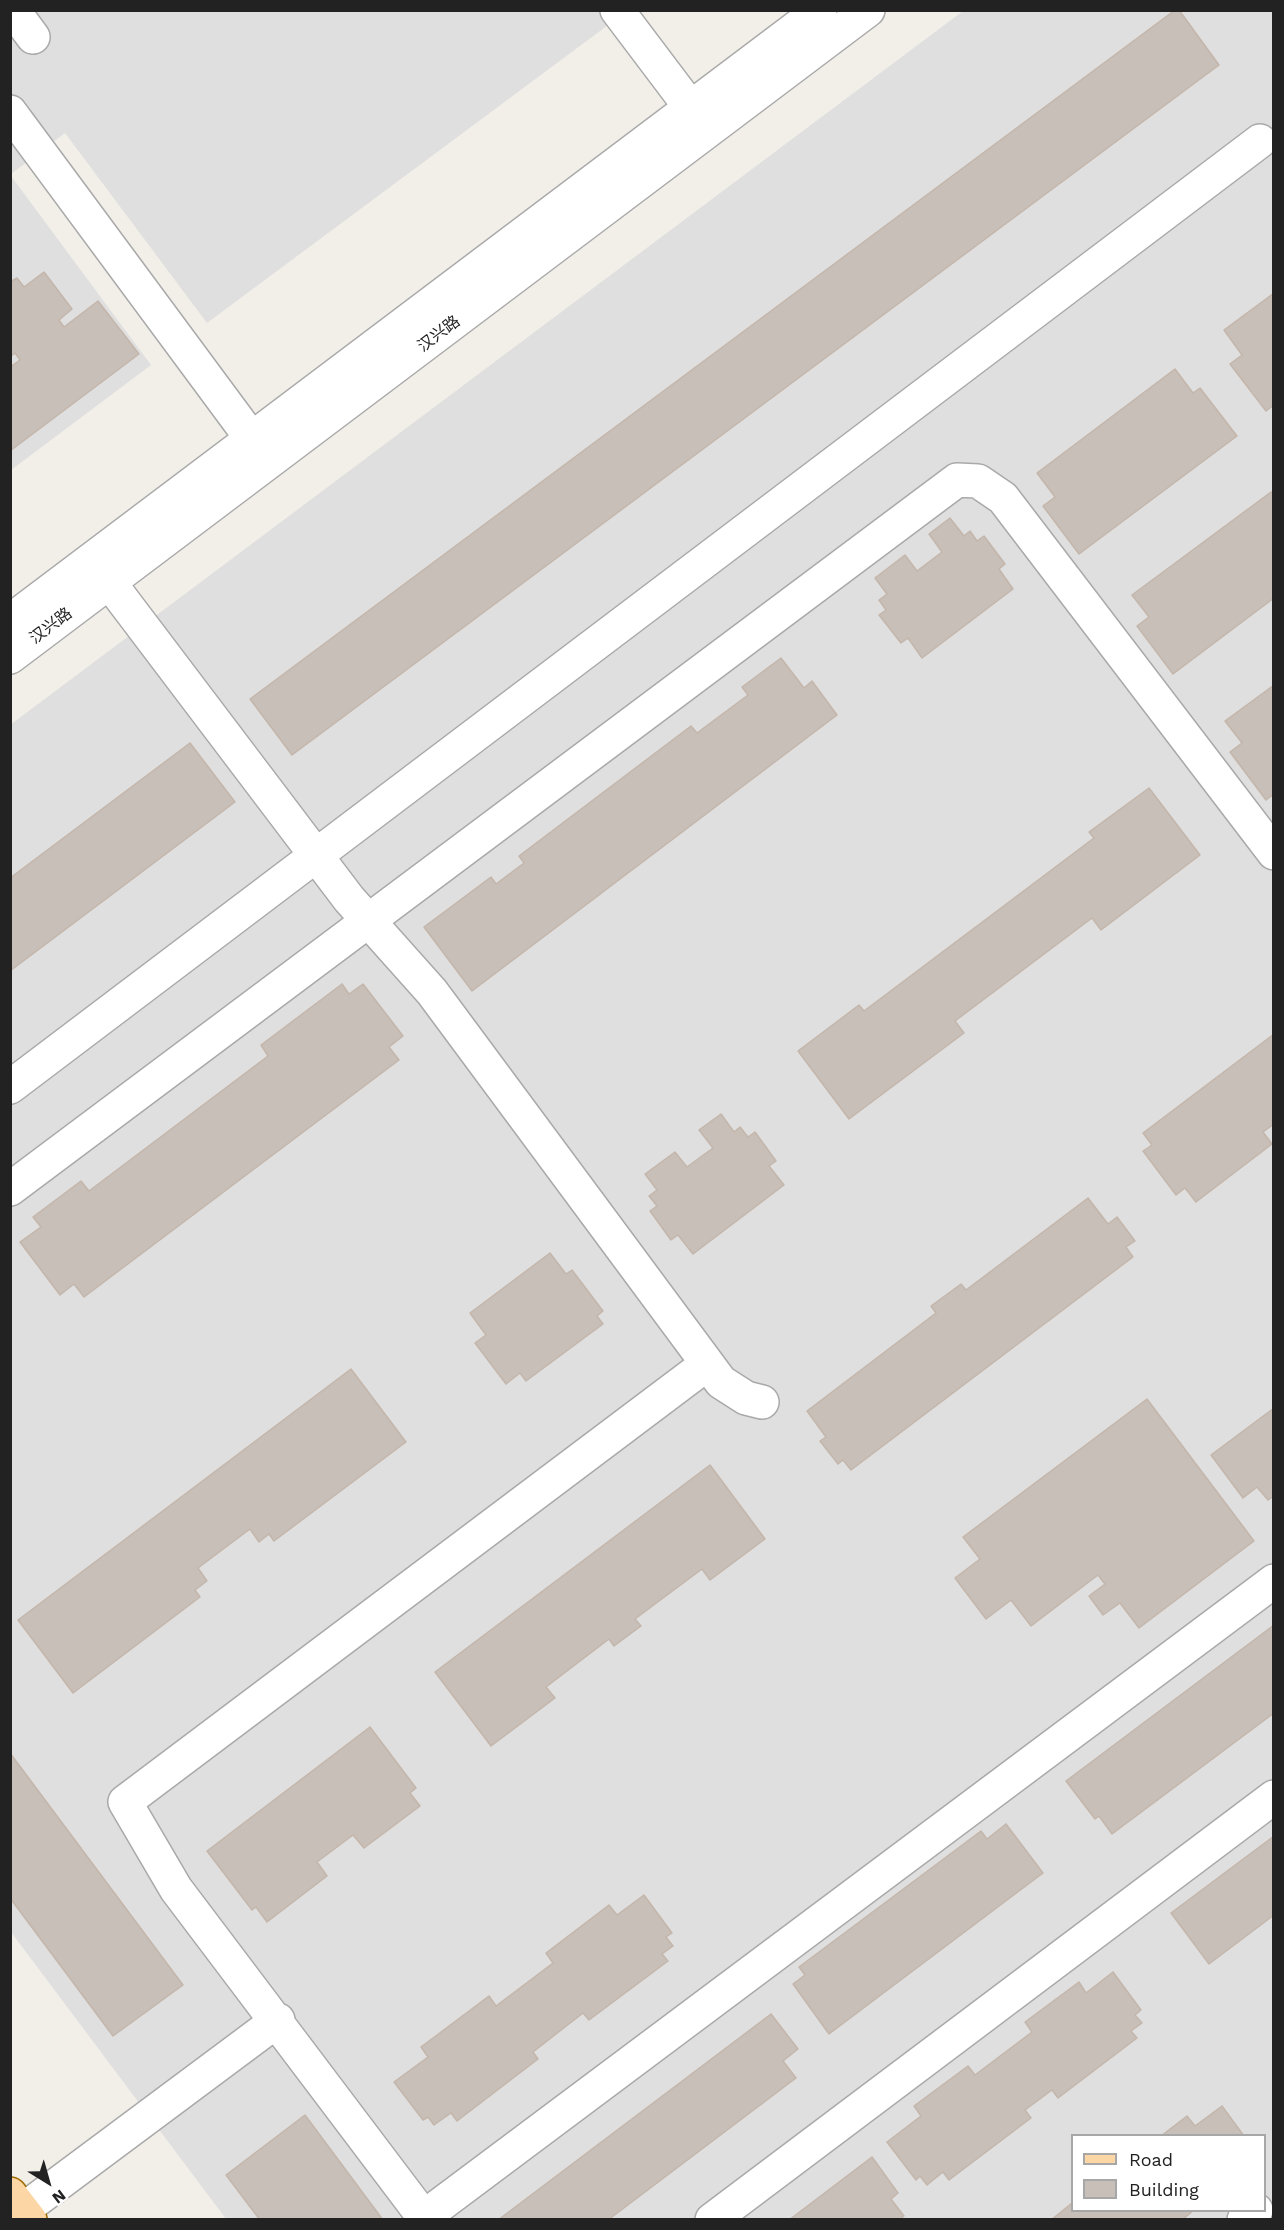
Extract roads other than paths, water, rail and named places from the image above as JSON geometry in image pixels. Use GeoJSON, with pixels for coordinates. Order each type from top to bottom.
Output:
{"type":"FeatureCollection","features":[{"type":"Feature","properties":{"kind":"street"},"geometry":{"type":"LineString","coordinates":[[13,10],[33,37]]}},
{"type":"Feature","properties":{"kind":"street"},"geometry":{"type":"LineString","coordinates":[[617,10],[691,108]]}},
{"type":"Feature","properties":{"kind":"street","name":"汉兴路"},"geometry":{"type":"LineString","coordinates":[[10,621],[820,10]]}},
{"type":"Feature","properties":{"kind":"street","name":"汉兴路"},"geometry":{"type":"LineString","coordinates":[[10,657],[868,10]]}},
{"type":"Feature","properties":{"kind":"street"},"geometry":{"type":"LineString","coordinates":[[10,112],[252,439]]}},
{"type":"Feature","properties":{"kind":"street"},"geometry":{"type":"LineString","coordinates":[[10,1087],[1260,141]]}},
{"type":"Feature","properties":{"kind":"street"},"geometry":{"type":"LineString","coordinates":[[10,1189],[957,480],[978,481],[1003,498],[1274,853]]}},
{"type":"Feature","properties":{"kind":"street"},"geometry":{"type":"LineString","coordinates":[[109,582],[316,855],[369,921],[432,992],[720,1382],[746,1398],[762,1402]]}},
{"type":"Feature","properties":{"kind":"street"},"geometry":{"type":"LineString","coordinates":[[707,1364],[125,1802],[176,1889],[278,2020],[425,2218],[1274,1581]]}},
{"type":"Feature","properties":{"kind":"street"},"geometry":{"type":"LineString","coordinates":[[712,2220],[1274,1797]]}},
{"type":"Feature","properties":{"kind":"street"},"geometry":{"type":"LineString","coordinates":[[21,2208],[278,2020]]}}]}
